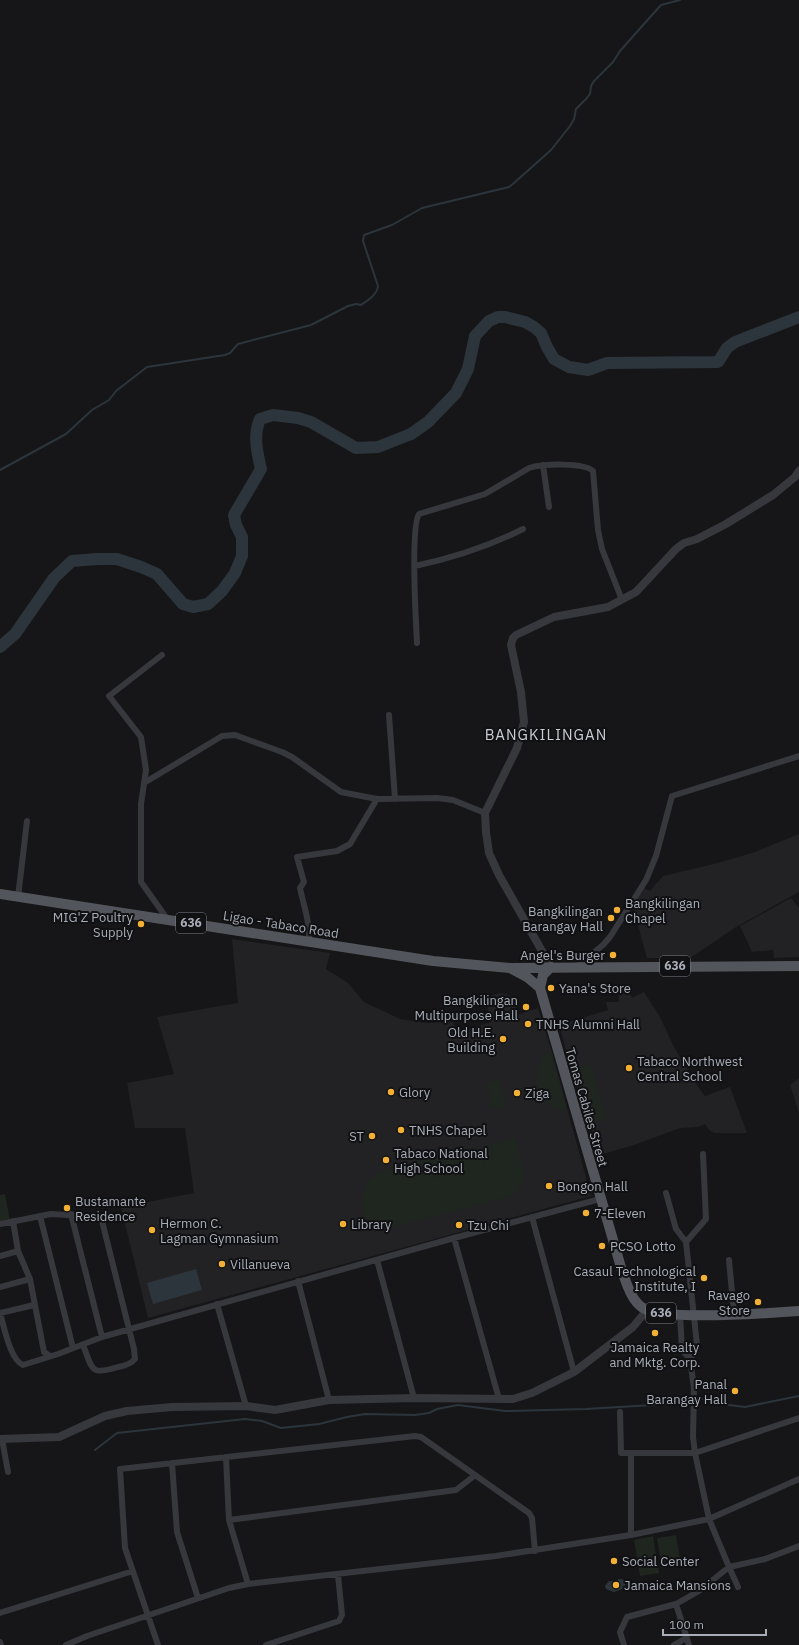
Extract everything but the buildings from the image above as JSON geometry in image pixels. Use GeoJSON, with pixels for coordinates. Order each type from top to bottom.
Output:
{"type":"FeatureCollection","features":[{"type":"Feature","properties":{"kind":"main road","name":"Ligao - Tabaco Road"},"geometry":{"type":"LineString","coordinates":[[0,894],[440,962],[510,968],[552,967]]}},
{"type":"Feature","properties":{"kind":"main road","name":"636"},"geometry":{"type":"LineString","coordinates":[[552,967],[799,966]]}},
{"type":"Feature","properties":{"kind":"main road"},"geometry":{"type":"LineString","coordinates":[[540,988],[543,975],[552,967]]}},
{"type":"Feature","properties":{"kind":"main road","name":"Ligao - Tabaco Road"},"geometry":{"type":"LineString","coordinates":[[510,968],[527,977],[540,988]]}},
{"type":"Feature","properties":{"kind":"main road","name":"Tomas Cabiles Street"},"geometry":{"type":"LineString","coordinates":[[540,988],[600,1199],[627,1286],[636,1302],[646,1310]]}},
{"type":"Feature","properties":{"kind":"main road","name":"636"},"geometry":{"type":"LineString","coordinates":[[646,1310],[652,1312],[680,1314],[734,1314],[799,1311]]}},
{"type":"Feature","properties":{"kind":"street"},"geometry":{"type":"LineString","coordinates":[[543,465],[549,507]]}},
{"type":"Feature","properties":{"kind":"street"},"geometry":{"type":"LineString","coordinates":[[417,643],[415,566],[416,518],[419,514],[485,494],[529,468],[543,465],[585,466],[593,471],[598,530],[602,549],[622,600]]}},
{"type":"Feature","properties":{"kind":"street"},"geometry":{"type":"LineString","coordinates":[[552,967],[499,875],[489,853],[485,813],[516,748],[524,722],[521,692],[511,645],[513,638],[554,618],[608,607],[636,592],[676,549],[684,543],[697,539],[726,524],[773,495],[795,477],[799,471]]}},
{"type":"Feature","properties":{"kind":"street"},"geometry":{"type":"LineString","coordinates":[[415,566],[440,560],[501,540],[523,529]]}},
{"type":"Feature","properties":{"kind":"street"},"geometry":{"type":"LineString","coordinates":[[162,655],[110,696],[141,737],[146,770],[141,804],[141,882],[168,920]]}},
{"type":"Feature","properties":{"kind":"street"},"geometry":{"type":"LineString","coordinates":[[389,716],[395,799]]}},
{"type":"Feature","properties":{"kind":"street"},"geometry":{"type":"LineString","coordinates":[[144,783],[222,736],[235,735],[287,754],[341,792],[354,796],[378,799],[437,798],[453,800],[485,813]]}},
{"type":"Feature","properties":{"kind":"street"},"geometry":{"type":"LineString","coordinates":[[575,968],[603,945],[610,937],[646,880],[656,856],[672,796],[799,756]]}},
{"type":"Feature","properties":{"kind":"street"},"geometry":{"type":"LineString","coordinates":[[309,942],[310,929],[308,917],[300,888],[304,882],[298,857],[337,850],[350,844],[378,799]]}},
{"type":"Feature","properties":{"kind":"street"},"geometry":{"type":"LineString","coordinates":[[18,897],[27,821]]}},
{"type":"Feature","properties":{"kind":"street"},"geometry":{"type":"LineString","coordinates":[[686,1242],[706,1219],[703,1154]]}},
{"type":"Feature","properties":{"kind":"street"},"geometry":{"type":"LineString","coordinates":[[666,1193],[676,1229],[686,1242],[694,1314],[696,1351],[690,1359]]}},
{"type":"Feature","properties":{"kind":"street"},"geometry":{"type":"LineString","coordinates":[[34,1305],[0,1313],[9,1346],[19,1364],[23,1365],[102,1337],[298,1281],[600,1199]]}},
{"type":"Feature","properties":{"kind":"street"},"geometry":{"type":"LineString","coordinates":[[0,1224],[51,1214],[71,1214],[101,1218],[134,1349],[135,1359],[125,1365],[101,1372],[96,1371],[92,1367],[83,1345]]}},
{"type":"Feature","properties":{"kind":"street"},"geometry":{"type":"LineString","coordinates":[[71,1214],[102,1337]]}},
{"type":"Feature","properties":{"kind":"street"},"geometry":{"type":"LineString","coordinates":[[40,1216],[73,1348]]}},
{"type":"Feature","properties":{"kind":"street"},"geometry":{"type":"LineString","coordinates":[[532,1217],[574,1372]]}},
{"type":"Feature","properties":{"kind":"street"},"geometry":{"type":"LineString","coordinates":[[13,1221],[18,1251],[30,1279],[44,1352],[50,1356]]}},
{"type":"Feature","properties":{"kind":"street"},"geometry":{"type":"LineString","coordinates":[[454,1238],[499,1399]]}},
{"type":"Feature","properties":{"kind":"street"},"geometry":{"type":"LineString","coordinates":[[0,1256],[18,1251]]}},
{"type":"Feature","properties":{"kind":"street"},"geometry":{"type":"LineString","coordinates":[[377,1260],[414,1398]]}},
{"type":"Feature","properties":{"kind":"street"},"geometry":{"type":"LineString","coordinates":[[729,1260],[734,1314]]}},
{"type":"Feature","properties":{"kind":"street"},"geometry":{"type":"LineString","coordinates":[[0,1287],[30,1279]]}},
{"type":"Feature","properties":{"kind":"street"},"geometry":{"type":"LineString","coordinates":[[298,1281],[329,1400]]}},
{"type":"Feature","properties":{"kind":"street"},"geometry":{"type":"LineString","coordinates":[[217,1304],[246,1406]]}},
{"type":"Feature","properties":{"kind":"street"},"geometry":{"type":"LineString","coordinates":[[8,1472],[1,1439],[59,1437],[105,1416],[127,1411],[172,1407],[246,1406],[275,1410],[329,1400],[513,1398],[532,1393],[574,1372],[633,1327],[646,1310]]}},
{"type":"Feature","properties":{"kind":"street"},"geometry":{"type":"LineString","coordinates":[[680,1314],[682,1350],[690,1359],[694,1388],[693,1436],[695,1453],[709,1519],[738,1587]]}},
{"type":"Feature","properties":{"kind":"street"},"geometry":{"type":"LineString","coordinates":[[620,1412],[621,1453],[695,1453],[799,1418]]}},
{"type":"Feature","properties":{"kind":"street"},"geometry":{"type":"LineString","coordinates":[[158,1645],[126,1548],[120,1469],[416,1436],[529,1513],[532,1518],[535,1551]]}},
{"type":"Feature","properties":{"kind":"street"},"geometry":{"type":"LineString","coordinates":[[631,1453],[631,1535]]}},
{"type":"Feature","properties":{"kind":"street"},"geometry":{"type":"LineString","coordinates":[[226,1457],[229,1520],[248,1584]]}},
{"type":"Feature","properties":{"kind":"street"},"geometry":{"type":"LineString","coordinates":[[172,1463],[177,1532],[198,1598]]}},
{"type":"Feature","properties":{"kind":"street"},"geometry":{"type":"LineString","coordinates":[[229,1520],[456,1490],[474,1476]]}},
{"type":"Feature","properties":{"kind":"street"},"geometry":{"type":"LineString","coordinates":[[66,1645],[87,1636],[229,1588],[248,1584],[338,1575],[535,1551],[631,1535],[709,1519],[799,1479]]}},
{"type":"Feature","properties":{"kind":"street"},"geometry":{"type":"LineString","coordinates":[[624,1645],[620,1632],[627,1617],[676,1604],[699,1591],[729,1567],[765,1559],[799,1546]]}},
{"type":"Feature","properties":{"kind":"street"},"geometry":{"type":"LineString","coordinates":[[0,1613],[133,1570]]}},
{"type":"Feature","properties":{"kind":"street"},"geometry":{"type":"LineString","coordinates":[[266,1645],[339,1621],[342,1615],[338,1575]]}},
{"type":"Feature","properties":{"kind":"street"},"geometry":{"type":"LineString","coordinates":[[676,1604],[689,1645]]}},
{"type":"Feature","properties":{"kind":"street"},"geometry":{"type":"LineString","coordinates":[[674,1645],[686,1638]]}},
{"type":"Feature","properties":{"kind":"shaded area"},"geometry":{"type":"Polygon","coordinates":[[[799,834],[799,892],[736,927],[690,958],[647,958],[633,907],[644,888],[650,891],[663,876],[752,853],[799,834]]]}},
{"type":"Feature","properties":{"kind":"shaded area"},"geometry":{"type":"Polygon","coordinates":[[[791,898],[799,908],[799,957],[774,958],[773,950],[752,952],[740,926],[791,898]]]}},
{"type":"Feature","properties":{"kind":"shaded area","name":"Tabaco National High School"},"geometry":{"type":"Polygon","coordinates":[[[232,939],[330,953],[326,969],[348,983],[364,1002],[400,1019],[427,1023],[453,1022],[457,1033],[491,1022],[485,997],[501,993],[512,996],[517,1015],[538,1008],[552,1052],[591,1196],[148,1318],[121,1207],[194,1193],[185,1128],[135,1128],[127,1083],[174,1074],[157,1017],[238,1003],[232,939]]]}},
{"type":"Feature","properties":{"kind":"shaded area","name":"Tabaco Northwest Central School"},"geometry":{"type":"Polygon","coordinates":[[[628,990],[632,998],[644,992],[660,1017],[675,1049],[705,1096],[730,1087],[747,1133],[714,1133],[709,1130],[705,1124],[698,1127],[680,1128],[634,1145],[596,1156],[559,1025],[608,1010],[606,1002],[619,1002],[618,991],[628,990]]]}},
{"type":"Feature","properties":{"kind":"shaded area"},"geometry":{"type":"Polygon","coordinates":[[[550,1051],[567,1111],[548,1103],[538,1086],[536,1077],[538,1067],[542,1058],[550,1051]]]}},
{"type":"Feature","properties":{"kind":"shaded area"},"geometry":{"type":"Polygon","coordinates":[[[591,1065],[606,1119],[589,1123],[574,1069],[591,1065]]]}},
{"type":"Feature","properties":{"kind":"shaded area"},"geometry":{"type":"Polygon","coordinates":[[[799,1078],[799,1113],[790,1085],[799,1078]]]}},
{"type":"Feature","properties":{"kind":"shaded area"},"geometry":{"type":"Polygon","coordinates":[[[499,1079],[506,1106],[493,1109],[486,1083],[499,1079]]]}},
{"type":"Feature","properties":{"kind":"shaded area"},"geometry":{"type":"Polygon","coordinates":[[[515,1138],[525,1176],[517,1192],[511,1196],[389,1228],[373,1225],[366,1217],[363,1205],[364,1192],[369,1181],[379,1173],[393,1167],[431,1158],[436,1178],[486,1166],[482,1147],[515,1138]]]}},
{"type":"Feature","properties":{"kind":"shaded area"},"geometry":{"type":"Polygon","coordinates":[[[481,1147],[485,1166],[437,1177],[432,1158],[481,1147]]]}},
{"type":"Feature","properties":{"kind":"shaded area"},"geometry":{"type":"Polygon","coordinates":[[[5,1194],[10,1221],[0,1222],[0,1195],[5,1194]]]}},
{"type":"Feature","properties":{"kind":"shaded area"},"geometry":{"type":"Polygon","coordinates":[[[196,1269],[202,1290],[153,1304],[147,1283],[196,1269]]]}},
{"type":"Feature","properties":{"kind":"shaded area"},"geometry":{"type":"Polygon","coordinates":[[[676,1535],[681,1565],[662,1568],[657,1538],[676,1535]]]}},
{"type":"Feature","properties":{"kind":"shaded area"},"geometry":{"type":"Polygon","coordinates":[[[653,1536],[659,1573],[640,1576],[634,1540],[653,1536]]]}},
{"type":"Feature","properties":{"kind":"shaded area","name":"Jamaica Mansions"},"geometry":{"type":"Polygon","coordinates":[[[619,1579],[625,1580],[625,1588],[614,1592],[606,1589],[605,1586],[609,1581],[615,1582],[619,1579]]]}},
{"type":"Feature","properties":{"kind":"waterway"},"geometry":{"type":"LineString","coordinates":[[0,470],[66,434],[92,410],[109,400],[116,391],[147,367],[225,355],[230,353],[238,344],[311,325],[348,306],[356,304],[361,305],[374,295],[378,286],[363,241],[364,235],[392,225],[422,208],[509,187],[551,150],[570,126],[574,119],[576,109],[590,94],[591,86],[594,81],[613,62],[620,51],[661,5],[680,0]]}},
{"type":"Feature","properties":{"kind":"waterway"},"geometry":{"type":"LineString","coordinates":[[0,647],[15,634],[54,578],[72,561],[117,559],[157,574],[183,604],[193,607],[208,604],[222,591],[235,573],[242,556],[242,537],[236,525],[234,515],[261,469],[256,437],[260,419],[273,415],[298,418],[311,422],[356,448],[378,447],[411,434],[428,422],[456,393],[468,369],[475,336],[489,321],[498,317],[505,317],[525,322],[534,327],[541,333],[554,359],[569,367],[588,370],[607,363],[718,362],[727,348],[735,342],[799,317]]}},
{"type":"Feature","properties":{"kind":"waterway"},"geometry":{"type":"LineString","coordinates":[[95,1450],[117,1433],[245,1419],[262,1421],[281,1428],[319,1424],[365,1414],[415,1415],[429,1413],[437,1409],[458,1405],[505,1411],[586,1409],[669,1404],[707,1398],[729,1405],[745,1407],[799,1396]]}},
{"type":"Feature","properties":{"kind":"place","name":"Bangkilingan Chapel"},"geometry":{"type":"Point","coordinates":[617,910]}},
{"type":"Feature","properties":{"kind":"place","name":"Bangkilingan Barangay Hall"},"geometry":{"type":"Point","coordinates":[611,918]}},
{"type":"Feature","properties":{"kind":"place","name":"MIG'Z Poultry Supply"},"geometry":{"type":"Point","coordinates":[141,924]}},
{"type":"Feature","properties":{"kind":"place","name":"Angel's Burger"},"geometry":{"type":"Point","coordinates":[613,955]}},
{"type":"Feature","properties":{"kind":"place","name":"Yana's Store"},"geometry":{"type":"Point","coordinates":[551,988]}},
{"type":"Feature","properties":{"kind":"place","name":"Bangkilingan Multipurpose Hall"},"geometry":{"type":"Point","coordinates":[526,1007]}},
{"type":"Feature","properties":{"kind":"place","name":"TNHS Alumni Hall"},"geometry":{"type":"Point","coordinates":[528,1024]}},
{"type":"Feature","properties":{"kind":"place","name":"Old H.E. Building"},"geometry":{"type":"Point","coordinates":[503,1039]}},
{"type":"Feature","properties":{"kind":"place","name":"Tabaco Northwest Central School"},"geometry":{"type":"Point","coordinates":[629,1068]}},
{"type":"Feature","properties":{"kind":"place","name":"Glory"},"geometry":{"type":"Point","coordinates":[391,1092]}},
{"type":"Feature","properties":{"kind":"place","name":"Ziga"},"geometry":{"type":"Point","coordinates":[517,1093]}},
{"type":"Feature","properties":{"kind":"place","name":"TNHS Chapel"},"geometry":{"type":"Point","coordinates":[401,1130]}},
{"type":"Feature","properties":{"kind":"place","name":"ST"},"geometry":{"type":"Point","coordinates":[372,1136]}},
{"type":"Feature","properties":{"kind":"place","name":"Tabaco National High School"},"geometry":{"type":"Point","coordinates":[386,1160]}},
{"type":"Feature","properties":{"kind":"place","name":"Bongon Hall"},"geometry":{"type":"Point","coordinates":[549,1186]}},
{"type":"Feature","properties":{"kind":"place","name":"Bustamante Residence"},"geometry":{"type":"Point","coordinates":[67,1208]}},
{"type":"Feature","properties":{"kind":"place","name":"7-Eleven"},"geometry":{"type":"Point","coordinates":[586,1213]}},
{"type":"Feature","properties":{"kind":"place","name":"Library"},"geometry":{"type":"Point","coordinates":[343,1224]}},
{"type":"Feature","properties":{"kind":"place","name":"Tzu Chi"},"geometry":{"type":"Point","coordinates":[459,1225]}},
{"type":"Feature","properties":{"kind":"place","name":"Hermon C. Lagman Gymnasium"},"geometry":{"type":"Point","coordinates":[152,1230]}},
{"type":"Feature","properties":{"kind":"place","name":"PCSO Lotto"},"geometry":{"type":"Point","coordinates":[602,1246]}},
{"type":"Feature","properties":{"kind":"place","name":"Villanueva"},"geometry":{"type":"Point","coordinates":[222,1264]}},
{"type":"Feature","properties":{"kind":"place","name":"Casaul Technological Institute, I"},"geometry":{"type":"Point","coordinates":[704,1278]}},
{"type":"Feature","properties":{"kind":"place","name":"Ravago Store"},"geometry":{"type":"Point","coordinates":[758,1302]}},
{"type":"Feature","properties":{"kind":"place","name":"Jamaica Realty and Mktg. Corp."},"geometry":{"type":"Point","coordinates":[655,1333]}},
{"type":"Feature","properties":{"kind":"place","name":"Panal Barangay Hall"},"geometry":{"type":"Point","coordinates":[735,1391]}},
{"type":"Feature","properties":{"kind":"place","name":"Social Center"},"geometry":{"type":"Point","coordinates":[614,1561]}},
{"type":"Feature","properties":{"kind":"place","name":"Jamaica Mansions"},"geometry":{"type":"Point","coordinates":[616,1585]}},
{"type":"Feature","properties":{"kind":"district","name":"BANGKILINGAN"},"geometry":{"type":"Point","coordinates":[546,735]}}]}
